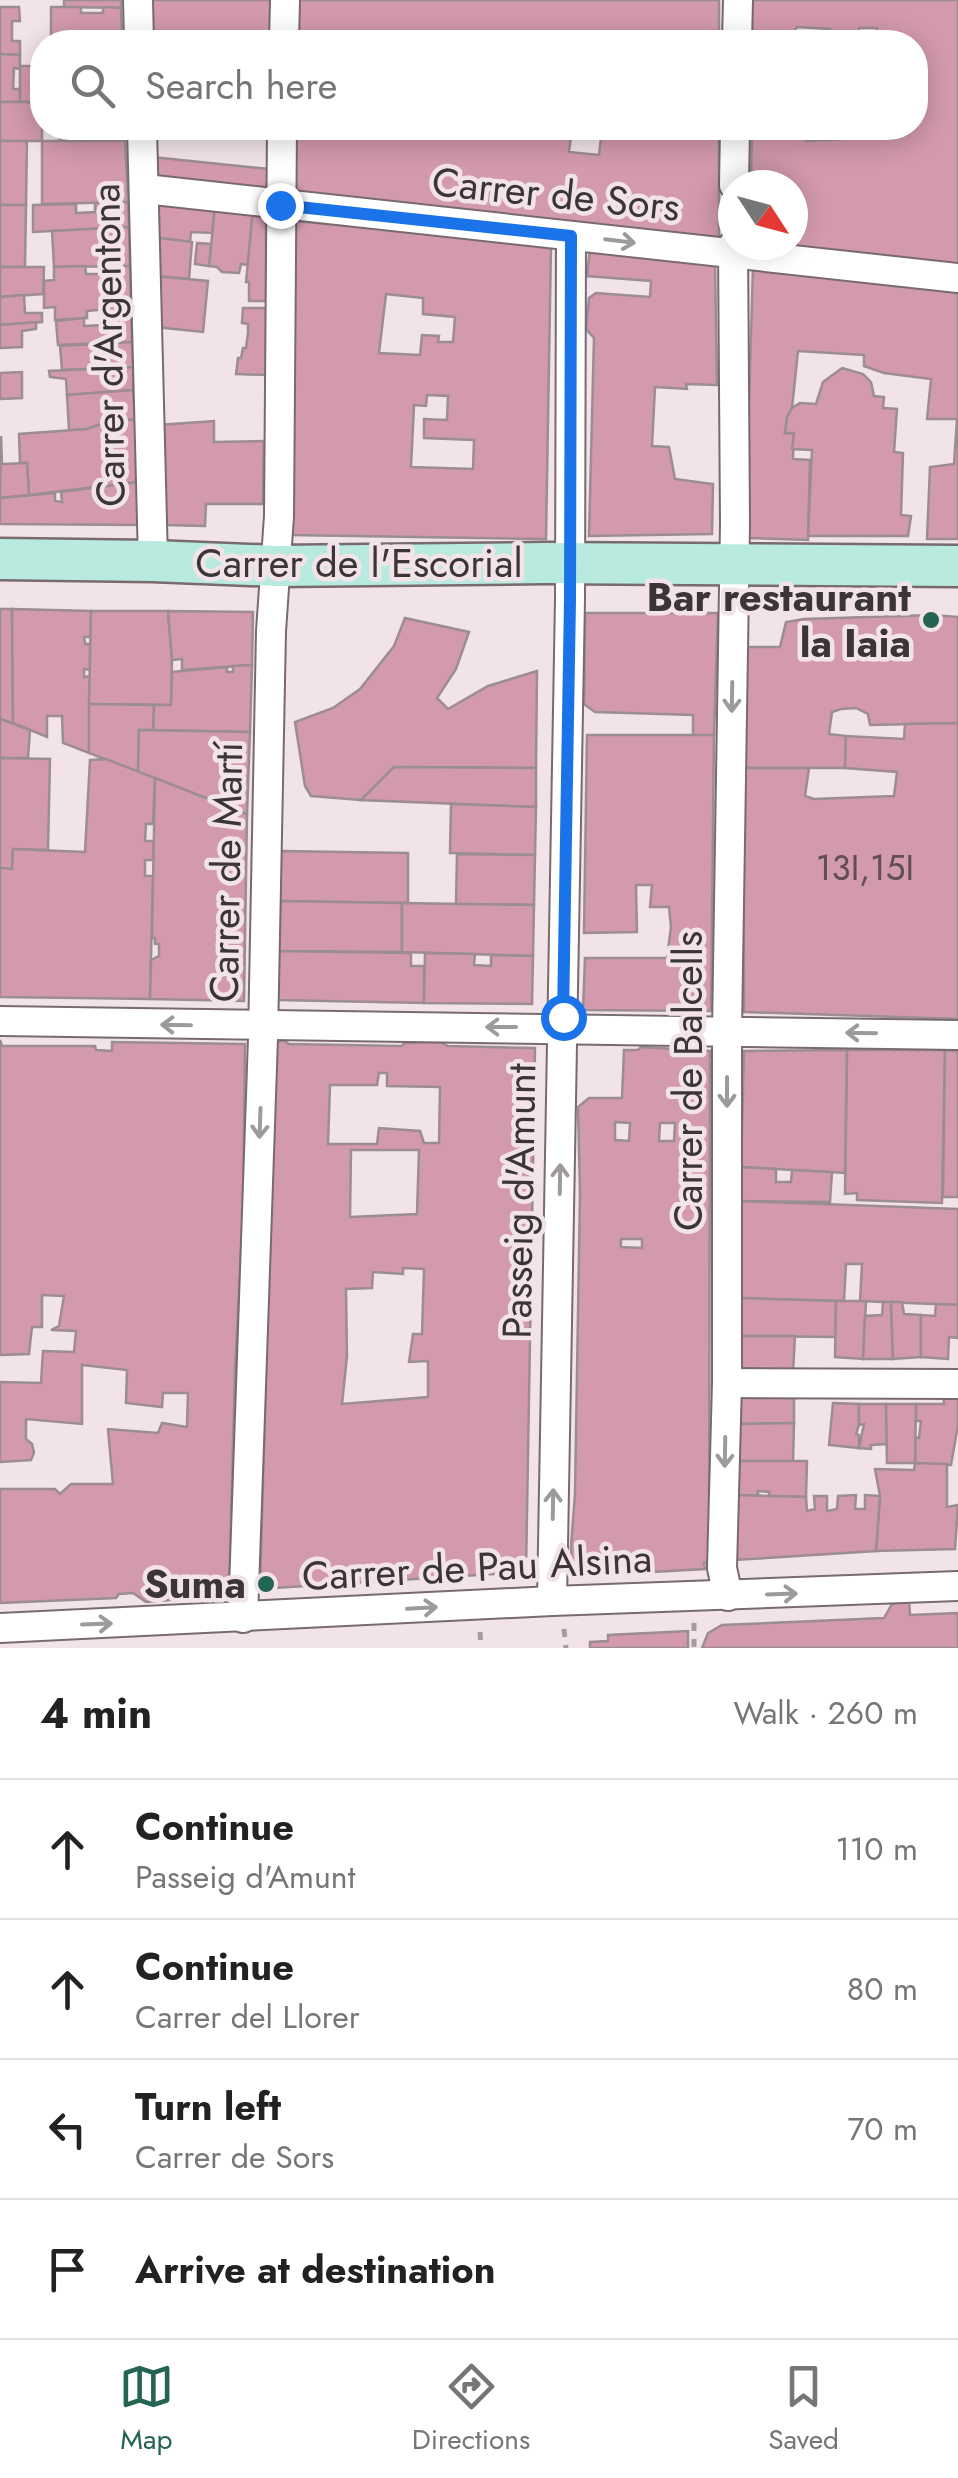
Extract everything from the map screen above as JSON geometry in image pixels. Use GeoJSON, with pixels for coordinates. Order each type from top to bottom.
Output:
{"type":"FeatureCollection","features":[{"type":"Feature","properties":{"kind":"street"},"geometry":{"type":"LineString","coordinates":[[138,0],[139,30]]}},
{"type":"Feature","properties":{"kind":"street"},"geometry":{"type":"LineString","coordinates":[[284,30],[285,0]]}},
{"type":"Feature","properties":{"kind":"street"},"geometry":{"type":"LineString","coordinates":[[737,30],[738,0]]}},
{"type":"Feature","properties":{"kind":"street","name":"Carrer d'Argentona"},"geometry":{"type":"LineString","coordinates":[[142,140],[153,560]]}},
{"type":"Feature","properties":{"kind":"street","name":"Carrer de Martí"},"geometry":{"type":"LineString","coordinates":[[243,1618],[263,1026],[271,631],[277,566],[282,140]]}},
{"type":"Feature","properties":{"kind":"street"},"geometry":{"type":"LineString","coordinates":[[735,170],[736,140]]}},
{"type":"Feature","properties":{"kind":"street","name":"Carrer de Sors"},"geometry":{"type":"LineString","coordinates":[[144,188],[718,249]]}},
{"type":"Feature","properties":{"kind":"street","name":"Passeig d'Amunt"},"geometry":{"type":"LineString","coordinates":[[552,1601],[563,1028],[571,236]]}},
{"type":"Feature","properties":{"kind":"street","name":"Carrer de Sors"},"geometry":{"type":"LineString","coordinates":[[808,259],[958,278]]}},
{"type":"Feature","properties":{"kind":"street","name":"Carrer de Balcells"},"geometry":{"type":"LineString","coordinates":[[728,1596],[722,1568],[734,565],[733,260]]}},
{"type":"Feature","properties":{"kind":"street","name":"Carrer de l'Escorial"},"geometry":{"type":"LineString","coordinates":[[0,560],[153,560],[277,566],[958,566]]}},
{"type":"Feature","properties":{"kind":"street"},"geometry":{"type":"LineString","coordinates":[[0,1022],[958,1035]]}},
{"type":"Feature","properties":{"kind":"street"},"geometry":{"type":"LineString","coordinates":[[727,1383],[958,1384]]}},
{"type":"Feature","properties":{"kind":"street","name":"Carrer de Pau Alsina"},"geometry":{"type":"LineString","coordinates":[[0,1628],[958,1586]]}},
{"type":"Feature","properties":{"kind":"path"},"geometry":{"type":"LineString","coordinates":[[694,1622],[694,1648]]}},
{"type":"Feature","properties":{"kind":"path"},"geometry":{"type":"LineString","coordinates":[[564,1629],[566,1648]]}},
{"type":"Feature","properties":{"kind":"path"},"geometry":{"type":"LineString","coordinates":[[480,1632],[481,1648]]}},
{"type":"Feature","properties":{"kind":"building"},"geometry":{"type":"Polygon","coordinates":[[[64,0],[121,0],[121,8],[64,7],[64,0]]]}},
{"type":"Feature","properties":{"kind":"building"},"geometry":{"type":"Polygon","coordinates":[[[147,0],[274,0],[273,30],[148,30],[147,0]]]}},
{"type":"Feature","properties":{"kind":"building"},"geometry":{"type":"Polygon","coordinates":[[[297,0],[719,0],[719,30],[296,30],[297,0]]]}},
{"type":"Feature","properties":{"kind":"building"},"geometry":{"type":"Polygon","coordinates":[[[752,0],[958,0],[958,266],[808,251],[808,170],[751,170],[752,140],[928,140],[928,30],[752,30],[752,0]]]}},
{"type":"Feature","properties":{"kind":"building"},"geometry":{"type":"Polygon","coordinates":[[[0,7],[19,7],[20,21],[12,21],[12,41],[20,41],[20,55],[0,54],[0,7]]]}},
{"type":"Feature","properties":{"kind":"building"},"geometry":{"type":"Polygon","coordinates":[[[51,7],[81,7],[81,13],[103,13],[103,7],[121,8],[122,30],[51,30],[51,7]]]}},
{"type":"Feature","properties":{"kind":"building"},"geometry":{"type":"Polygon","coordinates":[[[0,54],[20,55],[20,69],[14,68],[13,89],[20,89],[20,102],[0,102],[0,54]]]}},
{"type":"Feature","properties":{"kind":"building"},"geometry":{"type":"Polygon","coordinates":[[[20,66],[30,66],[30,102],[20,102],[20,66]]]}},
{"type":"Feature","properties":{"kind":"building"},"geometry":{"type":"Polygon","coordinates":[[[0,102],[30,102],[30,140],[42,141],[0,141],[0,102]]]}},
{"type":"Feature","properties":{"kind":"building"},"geometry":{"type":"Polygon","coordinates":[[[60,140],[125,140],[125,141],[60,140]]]}},
{"type":"Feature","properties":{"kind":"building"},"geometry":{"type":"Polygon","coordinates":[[[292,140],[570,140],[569,152],[599,155],[601,140],[719,140],[718,240],[291,199],[292,140]]]}},
{"type":"Feature","properties":{"kind":"building"},"geometry":{"type":"Polygon","coordinates":[[[0,141],[27,141],[26,205],[0,205],[0,141]]]}},
{"type":"Feature","properties":{"kind":"building"},"geometry":{"type":"Polygon","coordinates":[[[42,141],[125,141],[128,202],[42,204],[42,141]]]}},
{"type":"Feature","properties":{"kind":"building"},"geometry":{"type":"Polygon","coordinates":[[[152,157],[269,169],[269,196],[154,185],[152,157]]]}},
{"type":"Feature","properties":{"kind":"building"},"geometry":{"type":"Polygon","coordinates":[[[152,200],[215,207],[212,233],[191,232],[190,242],[153,237],[152,200]]]}},
{"type":"Feature","properties":{"kind":"building"},"geometry":{"type":"Polygon","coordinates":[[[128,202],[129,227],[33,232],[33,205],[76,204],[76,213],[95,212],[95,203],[128,202]]]}},
{"type":"Feature","properties":{"kind":"building"},"geometry":{"type":"Polygon","coordinates":[[[0,205],[26,205],[25,267],[0,267],[0,205]]]}},
{"type":"Feature","properties":{"kind":"building"},"geometry":{"type":"Polygon","coordinates":[[[215,207],[253,210],[248,265],[241,264],[239,273],[209,266],[215,207]]]}},
{"type":"Feature","properties":{"kind":"building"},"geometry":{"type":"Polygon","coordinates":[[[253,210],[266,212],[266,301],[249,301],[246,282],[253,210]]]}},
{"type":"Feature","properties":{"kind":"building"},"geometry":{"type":"Polygon","coordinates":[[[295,221],[551,245],[546,539],[290,535],[295,221]],[[386,294],[379,353],[420,355],[422,335],[439,336],[438,342],[453,342],[455,317],[423,314],[423,298],[386,294]],[[427,395],[426,406],[414,405],[411,467],[473,469],[474,440],[424,438],[424,419],[447,420],[448,396],[427,395]]]}},
{"type":"Feature","properties":{"kind":"building"},"geometry":{"type":"Polygon","coordinates":[[[129,227],[130,266],[54,267],[52,231],[129,227]]]}},
{"type":"Feature","properties":{"kind":"building"},"geometry":{"type":"Polygon","coordinates":[[[153,237],[192,242],[189,279],[154,276],[153,237]]]}},
{"type":"Feature","properties":{"kind":"building"},"geometry":{"type":"Polygon","coordinates":[[[197,243],[211,244],[209,266],[195,264],[197,243]]]}},
{"type":"Feature","properties":{"kind":"building"},"geometry":{"type":"Polygon","coordinates":[[[590,248],[715,261],[717,385],[686,384],[687,389],[655,387],[652,446],[669,447],[675,479],[713,484],[712,534],[589,536],[594,338],[586,329],[589,298],[596,293],[650,297],[651,281],[587,276],[590,248]]]}},
{"type":"Feature","properties":{"kind":"building"},"geometry":{"type":"Polygon","coordinates":[[[85,266],[86,274],[106,274],[106,266],[130,266],[131,314],[109,316],[108,309],[87,311],[87,318],[55,320],[55,307],[44,308],[44,281],[54,280],[54,267],[85,266]]]}},
{"type":"Feature","properties":{"kind":"building"},"geometry":{"type":"Polygon","coordinates":[[[0,267],[44,267],[43,294],[0,297],[0,267]]]}},
{"type":"Feature","properties":{"kind":"building"},"geometry":{"type":"Polygon","coordinates":[[[753,267],[958,286],[958,539],[927,539],[930,467],[954,464],[957,419],[927,419],[931,379],[884,373],[864,366],[864,355],[798,351],[785,433],[794,433],[793,459],[810,460],[808,540],[745,538],[753,267]]]}},
{"type":"Feature","properties":{"kind":"building"},"geometry":{"type":"Polygon","coordinates":[[[154,276],[208,281],[203,332],[155,327],[154,276]]]}},
{"type":"Feature","properties":{"kind":"building"},"geometry":{"type":"Polygon","coordinates":[[[24,295],[25,313],[42,313],[42,322],[0,325],[0,297],[24,295]]]}},
{"type":"Feature","properties":{"kind":"building"},"geometry":{"type":"Polygon","coordinates":[[[243,308],[266,308],[266,375],[236,374],[248,333],[248,324],[242,323],[243,308]]]}},
{"type":"Feature","properties":{"kind":"building"},"geometry":{"type":"Polygon","coordinates":[[[131,314],[132,342],[58,345],[56,321],[84,318],[84,326],[102,325],[102,317],[131,314]]]}},
{"type":"Feature","properties":{"kind":"building"},"geometry":{"type":"Polygon","coordinates":[[[36,322],[36,329],[22,331],[22,347],[0,348],[0,325],[36,322]]]}},
{"type":"Feature","properties":{"kind":"building"},"geometry":{"type":"Polygon","coordinates":[[[132,342],[133,367],[62,370],[60,346],[132,342]]]}},
{"type":"Feature","properties":{"kind":"building"},"geometry":{"type":"Polygon","coordinates":[[[133,367],[133,390],[67,395],[66,379],[50,377],[49,371],[133,367]]]}},
{"type":"Feature","properties":{"kind":"building"},"geometry":{"type":"Polygon","coordinates":[[[842,368],[863,374],[871,382],[874,396],[884,397],[883,408],[897,409],[894,452],[903,453],[901,515],[911,516],[908,536],[808,536],[812,450],[792,449],[794,433],[785,433],[787,417],[800,403],[816,404],[823,382],[842,368]]]}},
{"type":"Feature","properties":{"kind":"building"},"geometry":{"type":"Polygon","coordinates":[[[22,372],[22,398],[0,399],[0,373],[22,372]]]}},
{"type":"Feature","properties":{"kind":"building"},"geometry":{"type":"Polygon","coordinates":[[[133,390],[135,420],[116,419],[87,429],[69,430],[67,395],[133,390]]]}},
{"type":"Feature","properties":{"kind":"building"},"geometry":{"type":"Polygon","coordinates":[[[116,419],[135,420],[138,482],[29,495],[27,463],[20,463],[19,434],[87,429],[116,419]]]}},
{"type":"Feature","properties":{"kind":"building"},"geometry":{"type":"Polygon","coordinates":[[[214,421],[214,442],[264,441],[263,504],[206,504],[205,526],[163,525],[158,425],[214,421]]]}},
{"type":"Feature","properties":{"kind":"building"},"geometry":{"type":"Polygon","coordinates":[[[1,436],[2,464],[27,463],[29,495],[0,498],[1,436]]]}},
{"type":"Feature","properties":{"kind":"building"},"geometry":{"type":"Polygon","coordinates":[[[138,482],[141,525],[0,524],[0,498],[55,493],[55,501],[62,502],[61,492],[138,482]]]}},
{"type":"Feature","properties":{"kind":"building"},"geometry":{"type":"Polygon","coordinates":[[[0,609],[12,609],[13,723],[0,719],[0,609]]]}},
{"type":"Feature","properties":{"kind":"building"},"geometry":{"type":"Polygon","coordinates":[[[12,609],[91,611],[91,637],[84,637],[85,644],[90,644],[90,670],[84,669],[84,677],[90,676],[89,753],[63,743],[62,716],[47,716],[47,737],[13,723],[12,609]]]}},
{"type":"Feature","properties":{"kind":"building"},"geometry":{"type":"Polygon","coordinates":[[[91,611],[168,611],[171,705],[89,704],[91,611]]]}},
{"type":"Feature","properties":{"kind":"building"},"geometry":{"type":"Polygon","coordinates":[[[168,611],[253,612],[252,665],[182,670],[182,659],[172,660],[168,611]]]}},
{"type":"Feature","properties":{"kind":"building"},"geometry":{"type":"Polygon","coordinates":[[[585,613],[718,613],[714,735],[693,736],[693,715],[595,712],[584,704],[585,613]]]}},
{"type":"Feature","properties":{"kind":"building"},"geometry":{"type":"Polygon","coordinates":[[[958,617],[958,723],[870,725],[868,714],[856,708],[841,709],[832,712],[829,734],[846,736],[845,768],[743,768],[746,647],[780,647],[786,622],[958,617]]]}},
{"type":"Feature","properties":{"kind":"building"},"geometry":{"type":"Polygon","coordinates":[[[405,618],[469,632],[456,669],[437,698],[448,709],[488,686],[537,671],[536,768],[394,767],[361,800],[311,796],[305,786],[295,722],[333,708],[360,689],[394,646],[405,618]]]}},
{"type":"Feature","properties":{"kind":"building"},"geometry":{"type":"Polygon","coordinates":[[[252,665],[250,732],[153,730],[154,705],[171,705],[172,672],[227,667],[227,672],[233,672],[233,666],[252,665]]]}},
{"type":"Feature","properties":{"kind":"building"},"geometry":{"type":"Polygon","coordinates":[[[89,704],[154,705],[153,730],[139,730],[138,772],[89,753],[89,704]]]}},
{"type":"Feature","properties":{"kind":"building"},"geometry":{"type":"Polygon","coordinates":[[[0,719],[30,730],[28,758],[0,758],[0,719]]]}},
{"type":"Feature","properties":{"kind":"building"},"geometry":{"type":"Polygon","coordinates":[[[958,723],[958,1019],[744,1012],[743,768],[809,768],[805,796],[814,799],[894,796],[897,772],[845,768],[846,736],[904,739],[905,724],[958,723]]]}},
{"type":"Feature","properties":{"kind":"building"},"geometry":{"type":"Polygon","coordinates":[[[139,730],[250,732],[247,814],[138,772],[139,730]]]}},
{"type":"Feature","properties":{"kind":"building"},"geometry":{"type":"Polygon","coordinates":[[[587,735],[714,735],[711,1011],[583,1010],[585,958],[667,958],[671,927],[669,907],[650,907],[652,885],[636,885],[637,932],[584,933],[587,735]]]}},
{"type":"Feature","properties":{"kind":"building"},"geometry":{"type":"Polygon","coordinates":[[[0,758],[50,759],[48,850],[13,849],[12,869],[0,868],[0,758]]]}},
{"type":"Feature","properties":{"kind":"building"},"geometry":{"type":"Polygon","coordinates":[[[106,759],[155,778],[153,824],[146,824],[145,841],[154,841],[153,860],[145,860],[145,876],[153,876],[150,999],[0,997],[0,868],[12,869],[13,849],[85,852],[90,760],[106,759]]]}},
{"type":"Feature","properties":{"kind":"building"},"geometry":{"type":"Polygon","coordinates":[[[394,767],[536,768],[536,807],[361,800],[394,767]]]}},
{"type":"Feature","properties":{"kind":"building"},"geometry":{"type":"Polygon","coordinates":[[[155,778],[247,814],[244,1001],[150,999],[151,960],[159,956],[159,944],[152,938],[155,778]]]}},
{"type":"Feature","properties":{"kind":"building"},"geometry":{"type":"Polygon","coordinates":[[[451,804],[536,807],[535,855],[450,853],[451,804]]]}},
{"type":"Feature","properties":{"kind":"building"},"geometry":{"type":"Polygon","coordinates":[[[281,851],[408,853],[408,903],[280,901],[281,851]]]}},
{"type":"Feature","properties":{"kind":"building"},"geometry":{"type":"Polygon","coordinates":[[[457,854],[535,855],[534,905],[456,904],[457,854]]]}},
{"type":"Feature","properties":{"kind":"building"},"geometry":{"type":"Polygon","coordinates":[[[280,901],[402,903],[402,952],[278,951],[280,901]]]}},
{"type":"Feature","properties":{"kind":"building"},"geometry":{"type":"Polygon","coordinates":[[[402,903],[534,905],[533,956],[402,952],[402,903]]]}},
{"type":"Feature","properties":{"kind":"building"},"geometry":{"type":"Polygon","coordinates":[[[278,951],[411,953],[411,966],[424,966],[424,1003],[277,1000],[278,951]]]}},
{"type":"Feature","properties":{"kind":"building"},"geometry":{"type":"Polygon","coordinates":[[[425,953],[475,954],[474,965],[491,966],[491,955],[533,956],[532,1004],[424,1003],[425,953]]]}},
{"type":"Feature","properties":{"kind":"building"},"geometry":{"type":"Polygon","coordinates":[[[0,1040],[2,1046],[95,1046],[96,1050],[112,1051],[112,1042],[245,1044],[229,1595],[146,1602],[133,1593],[116,1598],[0,1603],[0,1489],[55,1489],[60,1494],[71,1484],[113,1484],[108,1429],[158,1433],[162,1423],[187,1427],[188,1393],[163,1393],[162,1407],[126,1403],[127,1370],[82,1365],[82,1424],[26,1419],[26,1439],[34,1453],[31,1460],[0,1462],[0,1382],[41,1383],[43,1351],[74,1352],[76,1331],[51,1330],[59,1326],[64,1296],[42,1295],[42,1327],[32,1327],[29,1354],[0,1355],[0,1040]]]}},
{"type":"Feature","properties":{"kind":"building"},"geometry":{"type":"Polygon","coordinates":[[[283,1040],[289,1044],[402,1046],[440,1042],[448,1046],[535,1048],[526,1572],[260,1589],[275,1043],[283,1040]],[[379,1073],[377,1085],[330,1085],[328,1144],[377,1144],[379,1128],[420,1131],[424,1143],[439,1143],[440,1087],[387,1086],[387,1073],[379,1073]],[[351,1150],[350,1217],[417,1214],[419,1150],[351,1150]],[[403,1268],[403,1274],[373,1272],[372,1288],[346,1289],[347,1356],[342,1404],[428,1397],[428,1361],[409,1362],[413,1334],[422,1334],[424,1269],[403,1268]]]}},
{"type":"Feature","properties":{"kind":"building"},"geometry":{"type":"Polygon","coordinates":[[[641,1047],[710,1051],[709,1562],[704,1563],[705,1569],[581,1576],[572,1568],[571,1546],[580,1193],[578,1107],[589,1098],[622,1098],[624,1050],[641,1047]],[[615,1122],[615,1140],[629,1141],[630,1123],[615,1122]],[[660,1123],[659,1141],[674,1141],[675,1123],[660,1123]],[[621,1239],[621,1247],[642,1248],[642,1239],[621,1239]]]}},
{"type":"Feature","properties":{"kind":"building"},"geometry":{"type":"Polygon","coordinates":[[[847,1050],[945,1050],[942,1203],[857,1200],[857,1193],[845,1194],[847,1050]]]}},
{"type":"Feature","properties":{"kind":"building"},"geometry":{"type":"Polygon","coordinates":[[[847,1050],[845,1173],[741,1167],[744,1051],[847,1050]]]}},
{"type":"Feature","properties":{"kind":"building"},"geometry":{"type":"Polygon","coordinates":[[[945,1050],[958,1051],[958,1197],[943,1197],[945,1050]]]}},
{"type":"Feature","properties":{"kind":"building"},"geometry":{"type":"Polygon","coordinates":[[[741,1167],[776,1169],[776,1182],[791,1182],[792,1170],[832,1172],[830,1202],[740,1201],[741,1167]]]}},
{"type":"Feature","properties":{"kind":"building"},"geometry":{"type":"Polygon","coordinates":[[[740,1201],[958,1209],[958,1305],[860,1301],[862,1264],[846,1264],[844,1301],[737,1298],[740,1201]]]}},
{"type":"Feature","properties":{"kind":"building"},"geometry":{"type":"Polygon","coordinates":[[[737,1298],[836,1301],[836,1337],[738,1336],[737,1298]]]}},
{"type":"Feature","properties":{"kind":"building"},"geometry":{"type":"Polygon","coordinates":[[[836,1301],[866,1301],[863,1359],[835,1357],[836,1301]]]}},
{"type":"Feature","properties":{"kind":"building"},"geometry":{"type":"Polygon","coordinates":[[[883,1302],[891,1302],[893,1359],[863,1359],[865,1316],[882,1315],[883,1302]]]}},
{"type":"Feature","properties":{"kind":"building"},"geometry":{"type":"Polygon","coordinates":[[[891,1302],[902,1302],[904,1314],[921,1315],[921,1357],[893,1359],[891,1302]]]}},
{"type":"Feature","properties":{"kind":"building"},"geometry":{"type":"Polygon","coordinates":[[[936,1304],[958,1305],[958,1338],[949,1337],[948,1359],[921,1357],[921,1315],[935,1316],[936,1304]]]}},
{"type":"Feature","properties":{"kind":"building"},"geometry":{"type":"Polygon","coordinates":[[[738,1336],[795,1336],[793,1373],[737,1371],[738,1336]]]}},
{"type":"Feature","properties":{"kind":"building"},"geometry":{"type":"Polygon","coordinates":[[[737,1387],[794,1387],[794,1423],[736,1424],[737,1387]]]}},
{"type":"Feature","properties":{"kind":"building"},"geometry":{"type":"Polygon","coordinates":[[[958,1388],[958,1425],[951,1465],[915,1463],[915,1437],[919,1438],[921,1421],[916,1421],[916,1404],[944,1404],[943,1389],[958,1388]]]}},
{"type":"Feature","properties":{"kind":"building"},"geometry":{"type":"Polygon","coordinates":[[[833,1403],[859,1404],[859,1448],[829,1445],[833,1403]]]}},
{"type":"Feature","properties":{"kind":"building"},"geometry":{"type":"Polygon","coordinates":[[[859,1404],[886,1404],[887,1444],[859,1448],[864,1424],[859,1425],[859,1404]]]}},
{"type":"Feature","properties":{"kind":"building"},"geometry":{"type":"Polygon","coordinates":[[[886,1404],[916,1404],[915,1463],[887,1463],[886,1404]]]}},
{"type":"Feature","properties":{"kind":"building"},"geometry":{"type":"Polygon","coordinates":[[[794,1423],[793,1461],[736,1461],[736,1424],[794,1423]]]}},
{"type":"Feature","properties":{"kind":"building"},"geometry":{"type":"Polygon","coordinates":[[[736,1461],[807,1461],[806,1497],[769,1496],[769,1492],[758,1491],[758,1496],[736,1495],[736,1461]]]}},
{"type":"Feature","properties":{"kind":"building"},"geometry":{"type":"Polygon","coordinates":[[[915,1463],[947,1464],[947,1507],[958,1505],[955,1549],[876,1551],[880,1496],[875,1469],[914,1470],[915,1463]]]}},
{"type":"Feature","properties":{"kind":"building"},"geometry":{"type":"Polygon","coordinates":[[[736,1495],[806,1497],[807,1511],[815,1509],[814,1496],[827,1496],[827,1511],[837,1509],[838,1496],[856,1495],[855,1509],[865,1509],[865,1495],[880,1496],[876,1551],[735,1560],[736,1495]]]}},
{"type":"Feature","properties":{"kind":"building"},"geometry":{"type":"Polygon","coordinates":[[[909,1598],[910,1615],[958,1613],[958,1648],[702,1648],[708,1633],[722,1625],[884,1618],[892,1604],[909,1598]]]}},
{"type":"Feature","properties":{"kind":"building"},"geometry":{"type":"Polygon","coordinates":[[[688,1631],[688,1648],[590,1648],[590,1642],[608,1641],[608,1635],[688,1631]]]}},
{"type":"Feature","properties":{"kind":"place","name":"Bar restaurant la Iaia"},"geometry":{"type":"Point","coordinates":[931,620]}},
{"type":"Feature","properties":{"kind":"place","name":"Suma"},"geometry":{"type":"Point","coordinates":[266,1584]}},
{"type":"Feature","properties":{"kind":"route"},"geometry":{"type":"LineString","coordinates":[[280,205],[571,236],[563,1017]]}}]}
